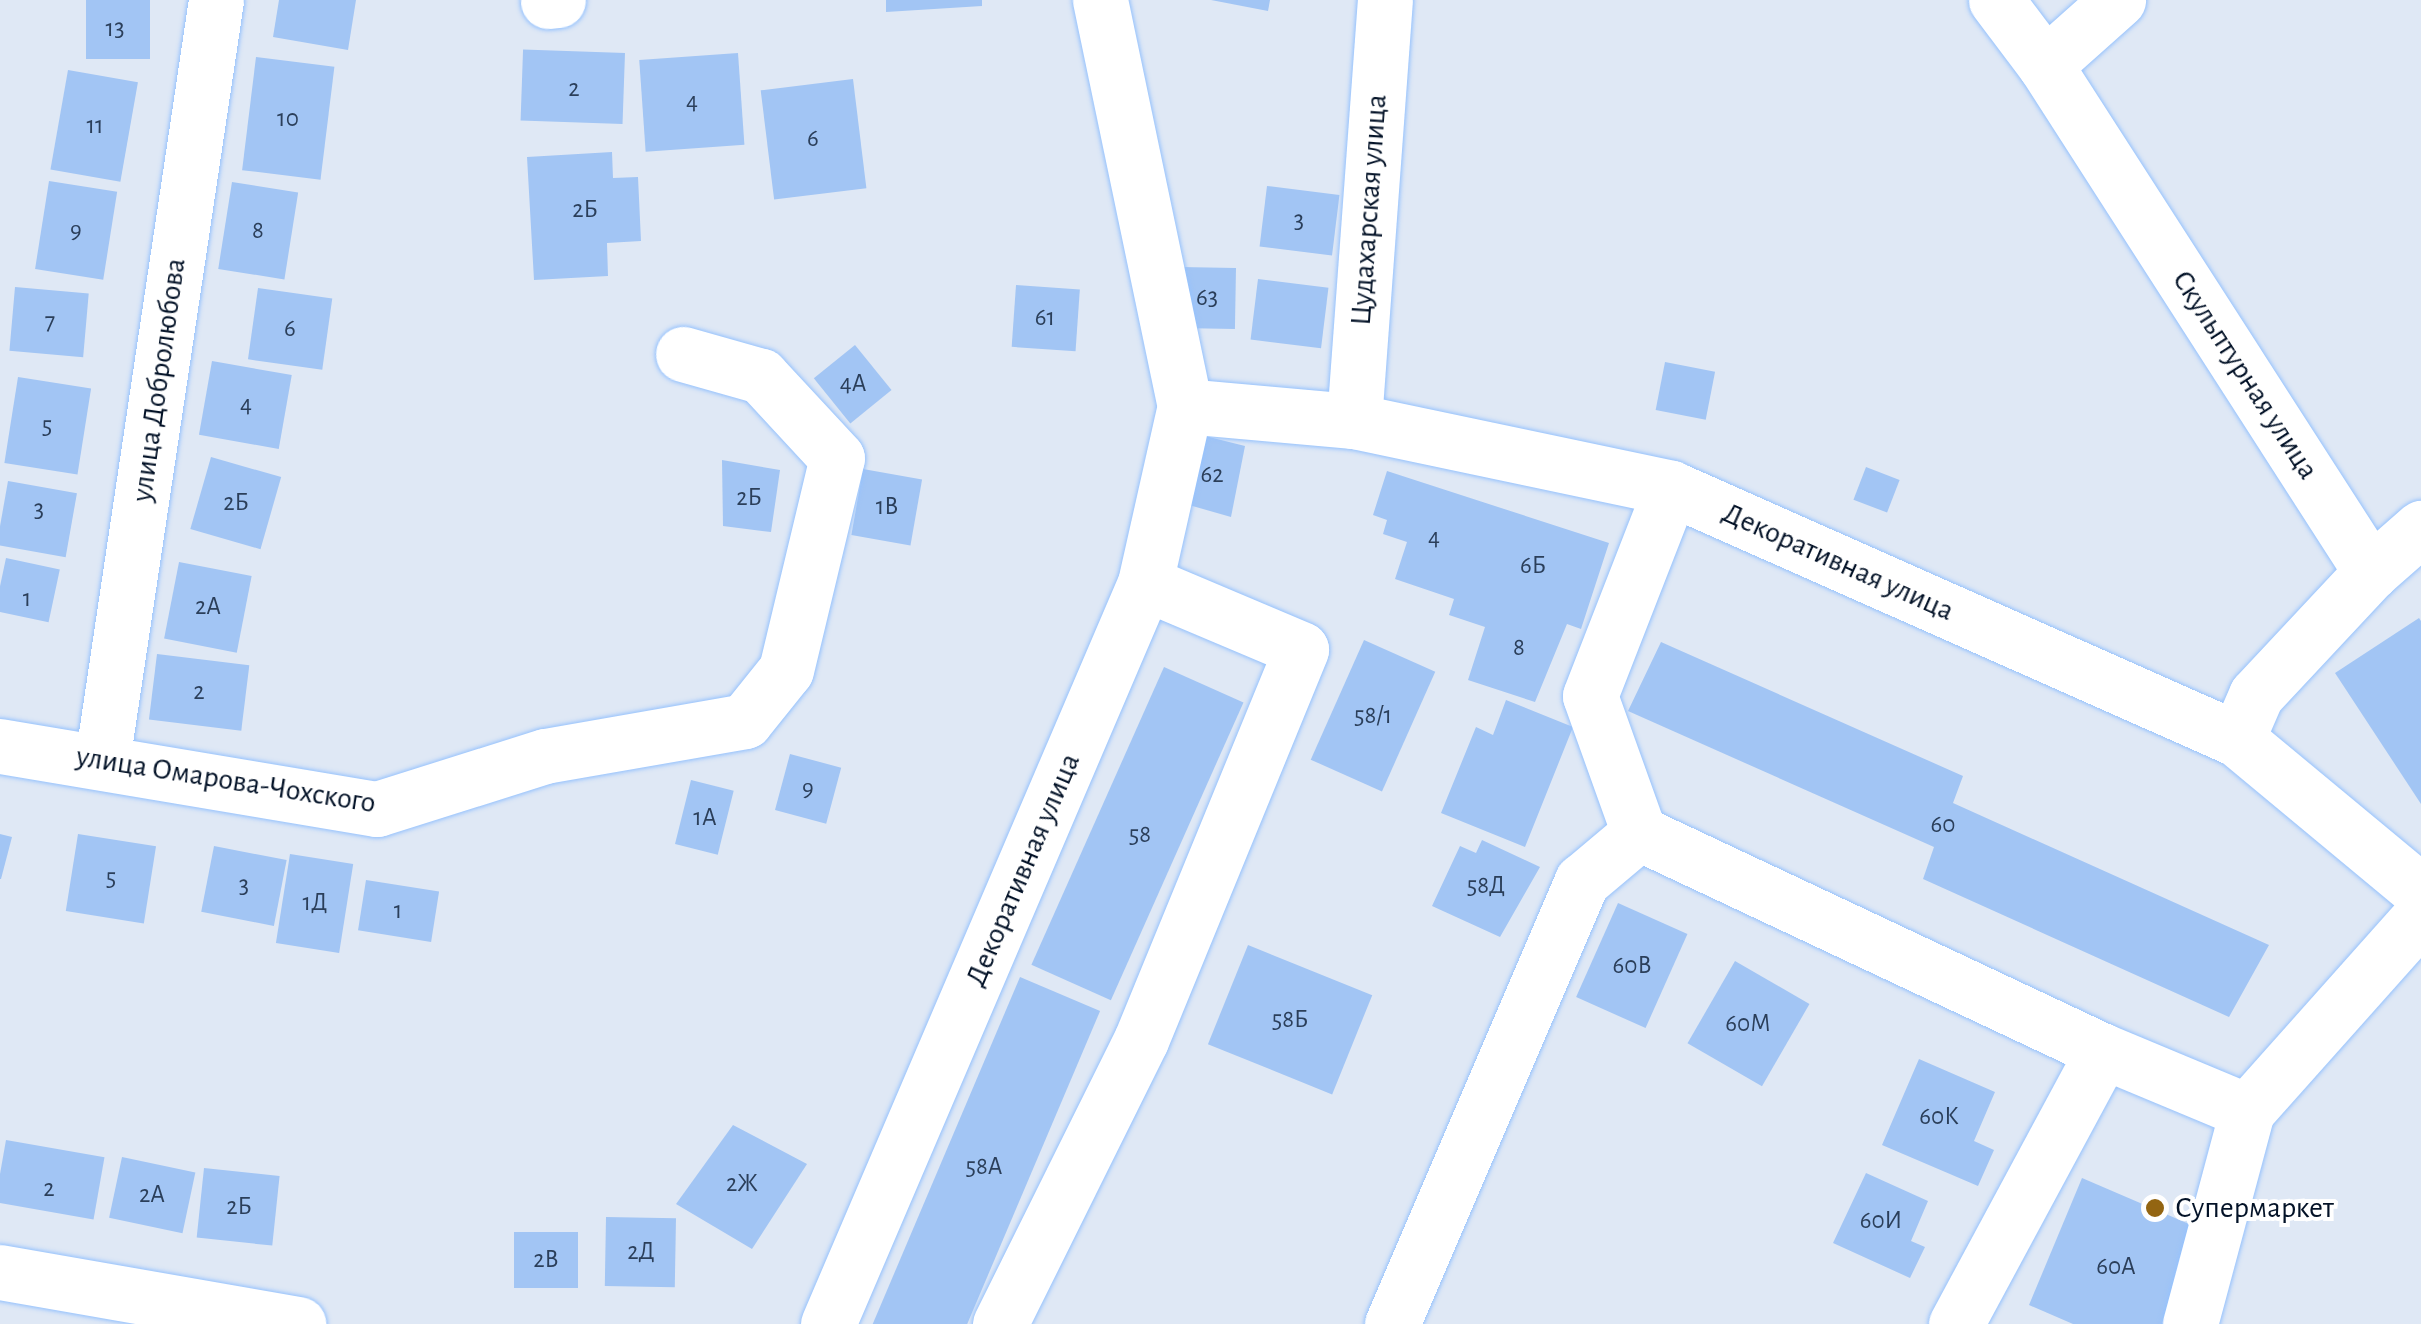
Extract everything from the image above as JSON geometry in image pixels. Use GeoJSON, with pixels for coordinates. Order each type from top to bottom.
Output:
{"type":"FeatureCollection","features":[{"type":"Feature","properties":{"kind":"street","name":"улица Добролюбова"},"geometry":{"type":"LineString","coordinates":[[102,761],[216,0]]}},
{"type":"Feature","properties":{"kind":"street"},"geometry":{"type":"LineString","coordinates":[[548,1],[558,0]]}},
{"type":"Feature","properties":{"kind":"street","name":"Декоративная улица"},"geometry":{"type":"LineString","coordinates":[[828,1324],[1145,583],[1185,406],[1100,0]]}},
{"type":"Feature","properties":{"kind":"street","name":"Цудахарская улица"},"geometry":{"type":"LineString","coordinates":[[1354,420],[1384,0]]}},
{"type":"Feature","properties":{"kind":"street","name":"Скульптурная улица"},"geometry":{"type":"LineString","coordinates":[[1996,0],[2045,65],[2371,572]]}},
{"type":"Feature","properties":{"kind":"street"},"geometry":{"type":"LineString","coordinates":[[2045,65],[2118,0]]}},
{"type":"Feature","properties":{"kind":"street","name":"улица Омарова-Чохского"},"geometry":{"type":"LineString","coordinates":[[0,746],[378,809],[546,756],[745,720],[786,670],[838,458],[762,376],[683,354]]}},
{"type":"Feature","properties":{"kind":"street","name":"Декоративная улица"},"geometry":{"type":"LineString","coordinates":[[1185,406],[1354,420],[1671,488],[2237,739],[2421,892]]}},
{"type":"Feature","properties":{"kind":"street"},"geometry":{"type":"LineString","coordinates":[[1671,488],[1590,696],[1639,833],[2103,1052],[2247,1110]]}},
{"type":"Feature","properties":{"kind":"street"},"geometry":{"type":"LineString","coordinates":[[2237,739],[2256,695],[2371,572],[2421,528]]}},
{"type":"Feature","properties":{"kind":"street"},"geometry":{"type":"LineString","coordinates":[[1000,1324],[1141,1040],[1301,648],[1145,583]]}},
{"type":"Feature","properties":{"kind":"street"},"geometry":{"type":"LineString","coordinates":[[1392,1324],[1582,881],[1639,833]]}},
{"type":"Feature","properties":{"kind":"street"},"geometry":{"type":"LineString","coordinates":[[2190,1324],[2247,1110],[2421,916]]}},
{"type":"Feature","properties":{"kind":"street"},"geometry":{"type":"LineString","coordinates":[[1956,1324],[2103,1052]]}},
{"type":"Feature","properties":{"kind":"street"},"geometry":{"type":"LineString","coordinates":[[0,1272],[298,1324]]}},
{"type":"Feature","properties":{"kind":"building"},"geometry":{"type":"Polygon","coordinates":[[[86,0],[150,0],[150,59],[86,59],[86,0]]]}},
{"type":"Feature","properties":{"kind":"building"},"geometry":{"type":"Polygon","coordinates":[[[279,0],[356,0],[348,50],[273,37],[279,0]]]}},
{"type":"Feature","properties":{"kind":"building"},"geometry":{"type":"Polygon","coordinates":[[[886,0],[982,0],[982,6],[886,12],[886,0]]]}},
{"type":"Feature","properties":{"kind":"building"},"geometry":{"type":"Polygon","coordinates":[[[1211,0],[1270,0],[1268,11],[1211,0]]]}},
{"type":"Feature","properties":{"kind":"building"},"geometry":{"type":"Polygon","coordinates":[[[523,49],[625,53],[623,124],[521,120],[523,49]]]}},
{"type":"Feature","properties":{"kind":"building"},"geometry":{"type":"Polygon","coordinates":[[[738,53],[744,145],[646,152],[639,60],[738,53]]]}},
{"type":"Feature","properties":{"kind":"building"},"geometry":{"type":"Polygon","coordinates":[[[256,57],[334,67],[321,180],[242,170],[256,57]]]}},
{"type":"Feature","properties":{"kind":"building"},"geometry":{"type":"Polygon","coordinates":[[[68,70],[138,82],[120,182],[50,169],[68,70]]]}},
{"type":"Feature","properties":{"kind":"building"},"geometry":{"type":"Polygon","coordinates":[[[853,79],[866,188],[774,200],[761,90],[853,79]]]}},
{"type":"Feature","properties":{"kind":"building"},"geometry":{"type":"Polygon","coordinates":[[[612,152],[613,178],[638,177],[641,241],[607,243],[608,276],[534,280],[527,157],[612,152]]]}},
{"type":"Feature","properties":{"kind":"building"},"geometry":{"type":"Polygon","coordinates":[[[49,181],[117,192],[103,280],[35,269],[49,181]]]}},
{"type":"Feature","properties":{"kind":"building"},"geometry":{"type":"Polygon","coordinates":[[[232,182],[298,192],[284,279],[218,269],[232,182]]]}},
{"type":"Feature","properties":{"kind":"building"},"geometry":{"type":"Polygon","coordinates":[[[1267,186],[1339,195],[1332,255],[1260,247],[1267,186]]]}},
{"type":"Feature","properties":{"kind":"building"},"geometry":{"type":"Polygon","coordinates":[[[1180,267],[1236,268],[1235,329],[1179,328],[1180,267]]]}},
{"type":"Feature","properties":{"kind":"building"},"geometry":{"type":"Polygon","coordinates":[[[1258,279],[1328,288],[1321,348],[1251,340],[1258,279]]]}},
{"type":"Feature","properties":{"kind":"building"},"geometry":{"type":"Polygon","coordinates":[[[1016,285],[1080,289],[1076,351],[1012,347],[1016,285]]]}},
{"type":"Feature","properties":{"kind":"building"},"geometry":{"type":"Polygon","coordinates":[[[15,287],[89,293],[83,357],[9,351],[15,287]]]}},
{"type":"Feature","properties":{"kind":"building"},"geometry":{"type":"Polygon","coordinates":[[[258,288],[332,298],[322,370],[248,359],[258,288]]]}},
{"type":"Feature","properties":{"kind":"building"},"geometry":{"type":"Polygon","coordinates":[[[855,345],[892,390],[850,423],[814,378],[855,345]]]}},
{"type":"Feature","properties":{"kind":"building"},"geometry":{"type":"Polygon","coordinates":[[[212,361],[292,375],[279,449],[199,435],[212,361]]]}},
{"type":"Feature","properties":{"kind":"building"},"geometry":{"type":"Polygon","coordinates":[[[1665,362],[1715,372],[1706,420],[1656,410],[1665,362]]]}},
{"type":"Feature","properties":{"kind":"building"},"geometry":{"type":"Polygon","coordinates":[[[18,377],[91,389],[77,475],[4,463],[18,377]]]}},
{"type":"Feature","properties":{"kind":"building"},"geometry":{"type":"Polygon","coordinates":[[[1189,432],[1245,446],[1231,517],[1182,503],[1189,432]]]}},
{"type":"Feature","properties":{"kind":"building"},"geometry":{"type":"Polygon","coordinates":[[[211,457],[281,477],[260,549],[190,529],[211,457]]]}},
{"type":"Feature","properties":{"kind":"building"},"geometry":{"type":"Polygon","coordinates":[[[722,460],[780,470],[771,532],[723,526],[722,460]]]}},
{"type":"Feature","properties":{"kind":"building"},"geometry":{"type":"Polygon","coordinates":[[[1866,467],[1900,480],[1887,513],[1853,500],[1866,467]]]}},
{"type":"Feature","properties":{"kind":"building"},"geometry":{"type":"Polygon","coordinates":[[[863,469],[922,479],[910,545],[851,535],[863,469]]]}},
{"type":"Feature","properties":{"kind":"building"},"geometry":{"type":"Polygon","coordinates":[[[1387,471],[1609,543],[1581,629],[1567,624],[1535,702],[1468,680],[1485,627],[1449,615],[1454,599],[1395,579],[1407,542],[1383,534],[1387,520],[1373,515],[1387,471]]]}},
{"type":"Feature","properties":{"kind":"building"},"geometry":{"type":"Polygon","coordinates":[[[8,481],[77,493],[66,557],[0,546],[8,481]]]}},
{"type":"Feature","properties":{"kind":"building"},"geometry":{"type":"Polygon","coordinates":[[[6,558],[60,569],[49,622],[0,612],[6,558]]]}},
{"type":"Feature","properties":{"kind":"building"},"geometry":{"type":"Polygon","coordinates":[[[179,562],[252,576],[237,653],[164,639],[179,562]]]}},
{"type":"Feature","properties":{"kind":"building"},"geometry":{"type":"Polygon","coordinates":[[[2419,618],[2421,621],[2421,804],[2335,673],[2419,618]]]}},
{"type":"Feature","properties":{"kind":"building"},"geometry":{"type":"Polygon","coordinates":[[[1364,640],[1435,672],[1382,791],[1311,760],[1364,640]]]}},
{"type":"Feature","properties":{"kind":"building"},"geometry":{"type":"Polygon","coordinates":[[[1661,642],[1963,776],[1953,803],[2269,945],[2229,1017],[1923,879],[1934,847],[1628,711],[1661,642]]]}},
{"type":"Feature","properties":{"kind":"building"},"geometry":{"type":"Polygon","coordinates":[[[157,654],[249,665],[241,731],[149,720],[157,654]]]}},
{"type":"Feature","properties":{"kind":"building"},"geometry":{"type":"Polygon","coordinates":[[[1164,667],[1243,702],[1111,1000],[1031,965],[1164,667]]]}},
{"type":"Feature","properties":{"kind":"building"},"geometry":{"type":"Polygon","coordinates":[[[1506,700],[1573,727],[1525,847],[1441,813],[1476,727],[1493,735],[1506,700]]]}},
{"type":"Feature","properties":{"kind":"building"},"geometry":{"type":"Polygon","coordinates":[[[790,754],[841,768],[826,824],[775,810],[790,754]]]}},
{"type":"Feature","properties":{"kind":"building"},"geometry":{"type":"Polygon","coordinates":[[[691,780],[734,791],[718,855],[675,844],[691,780]]]}},
{"type":"Feature","properties":{"kind":"building"},"geometry":{"type":"Polygon","coordinates":[[[0,834],[12,837],[1,879],[0,879],[0,834]]]}},
{"type":"Feature","properties":{"kind":"building"},"geometry":{"type":"Polygon","coordinates":[[[78,834],[156,846],[144,923],[66,911],[78,834]]]}},
{"type":"Feature","properties":{"kind":"building"},"geometry":{"type":"Polygon","coordinates":[[[1482,840],[1540,867],[1500,937],[1432,906],[1460,846],[1476,853],[1482,840]]]}},
{"type":"Feature","properties":{"kind":"building"},"geometry":{"type":"Polygon","coordinates":[[[214,846],[287,860],[274,926],[201,912],[214,846]]]}},
{"type":"Feature","properties":{"kind":"building"},"geometry":{"type":"Polygon","coordinates":[[[290,854],[353,864],[339,953],[276,943],[290,854]]]}},
{"type":"Feature","properties":{"kind":"building"},"geometry":{"type":"Polygon","coordinates":[[[366,880],[439,892],[431,942],[358,930],[366,880]]]}},
{"type":"Feature","properties":{"kind":"building"},"geometry":{"type":"Polygon","coordinates":[[[1618,903],[1687,934],[1646,1028],[1576,997],[1618,903]]]}},
{"type":"Feature","properties":{"kind":"building"},"geometry":{"type":"Polygon","coordinates":[[[1248,945],[1372,995],[1332,1094],[1208,1044],[1248,945]]]}},
{"type":"Feature","properties":{"kind":"building"},"geometry":{"type":"Polygon","coordinates":[[[1735,961],[1809,1004],[1762,1086],[1688,1043],[1735,961]]]}},
{"type":"Feature","properties":{"kind":"building"},"geometry":{"type":"Polygon","coordinates":[[[1020,977],[1100,1011],[967,1324],[873,1324],[1020,977]]]}},
{"type":"Feature","properties":{"kind":"building"},"geometry":{"type":"Polygon","coordinates":[[[1919,1059],[1995,1092],[1974,1141],[1994,1150],[1978,1186],[1882,1145],[1919,1059]]]}},
{"type":"Feature","properties":{"kind":"building"},"geometry":{"type":"Polygon","coordinates":[[[733,1125],[807,1164],[752,1249],[676,1204],[733,1125]]]}},
{"type":"Feature","properties":{"kind":"building"},"geometry":{"type":"Polygon","coordinates":[[[6,1140],[104,1157],[94,1219],[0,1203],[6,1140]]]}},
{"type":"Feature","properties":{"kind":"building"},"geometry":{"type":"Polygon","coordinates":[[[122,1157],[195,1173],[182,1233],[109,1218],[122,1157]]]}},
{"type":"Feature","properties":{"kind":"building"},"geometry":{"type":"Polygon","coordinates":[[[204,1168],[280,1176],[272,1246],[197,1238],[204,1168]]]}},
{"type":"Feature","properties":{"kind":"building"},"geometry":{"type":"Polygon","coordinates":[[[1866,1173],[1928,1201],[1911,1241],[1925,1247],[1910,1278],[1833,1243],[1866,1173]]]}},
{"type":"Feature","properties":{"kind":"building"},"geometry":{"type":"Polygon","coordinates":[[[2082,1178],[2203,1230],[2163,1324],[2073,1324],[2029,1305],[2082,1178]]]}},
{"type":"Feature","properties":{"kind":"building"},"geometry":{"type":"Polygon","coordinates":[[[606,1217],[676,1218],[675,1287],[605,1286],[606,1217]]]}},
{"type":"Feature","properties":{"kind":"building"},"geometry":{"type":"Polygon","coordinates":[[[514,1232],[578,1232],[578,1288],[514,1288],[514,1232]]]}},
{"type":"Feature","properties":{"kind":"place","name":"Супермаркет"},"geometry":{"type":"Point","coordinates":[2155,1208]}}]}
